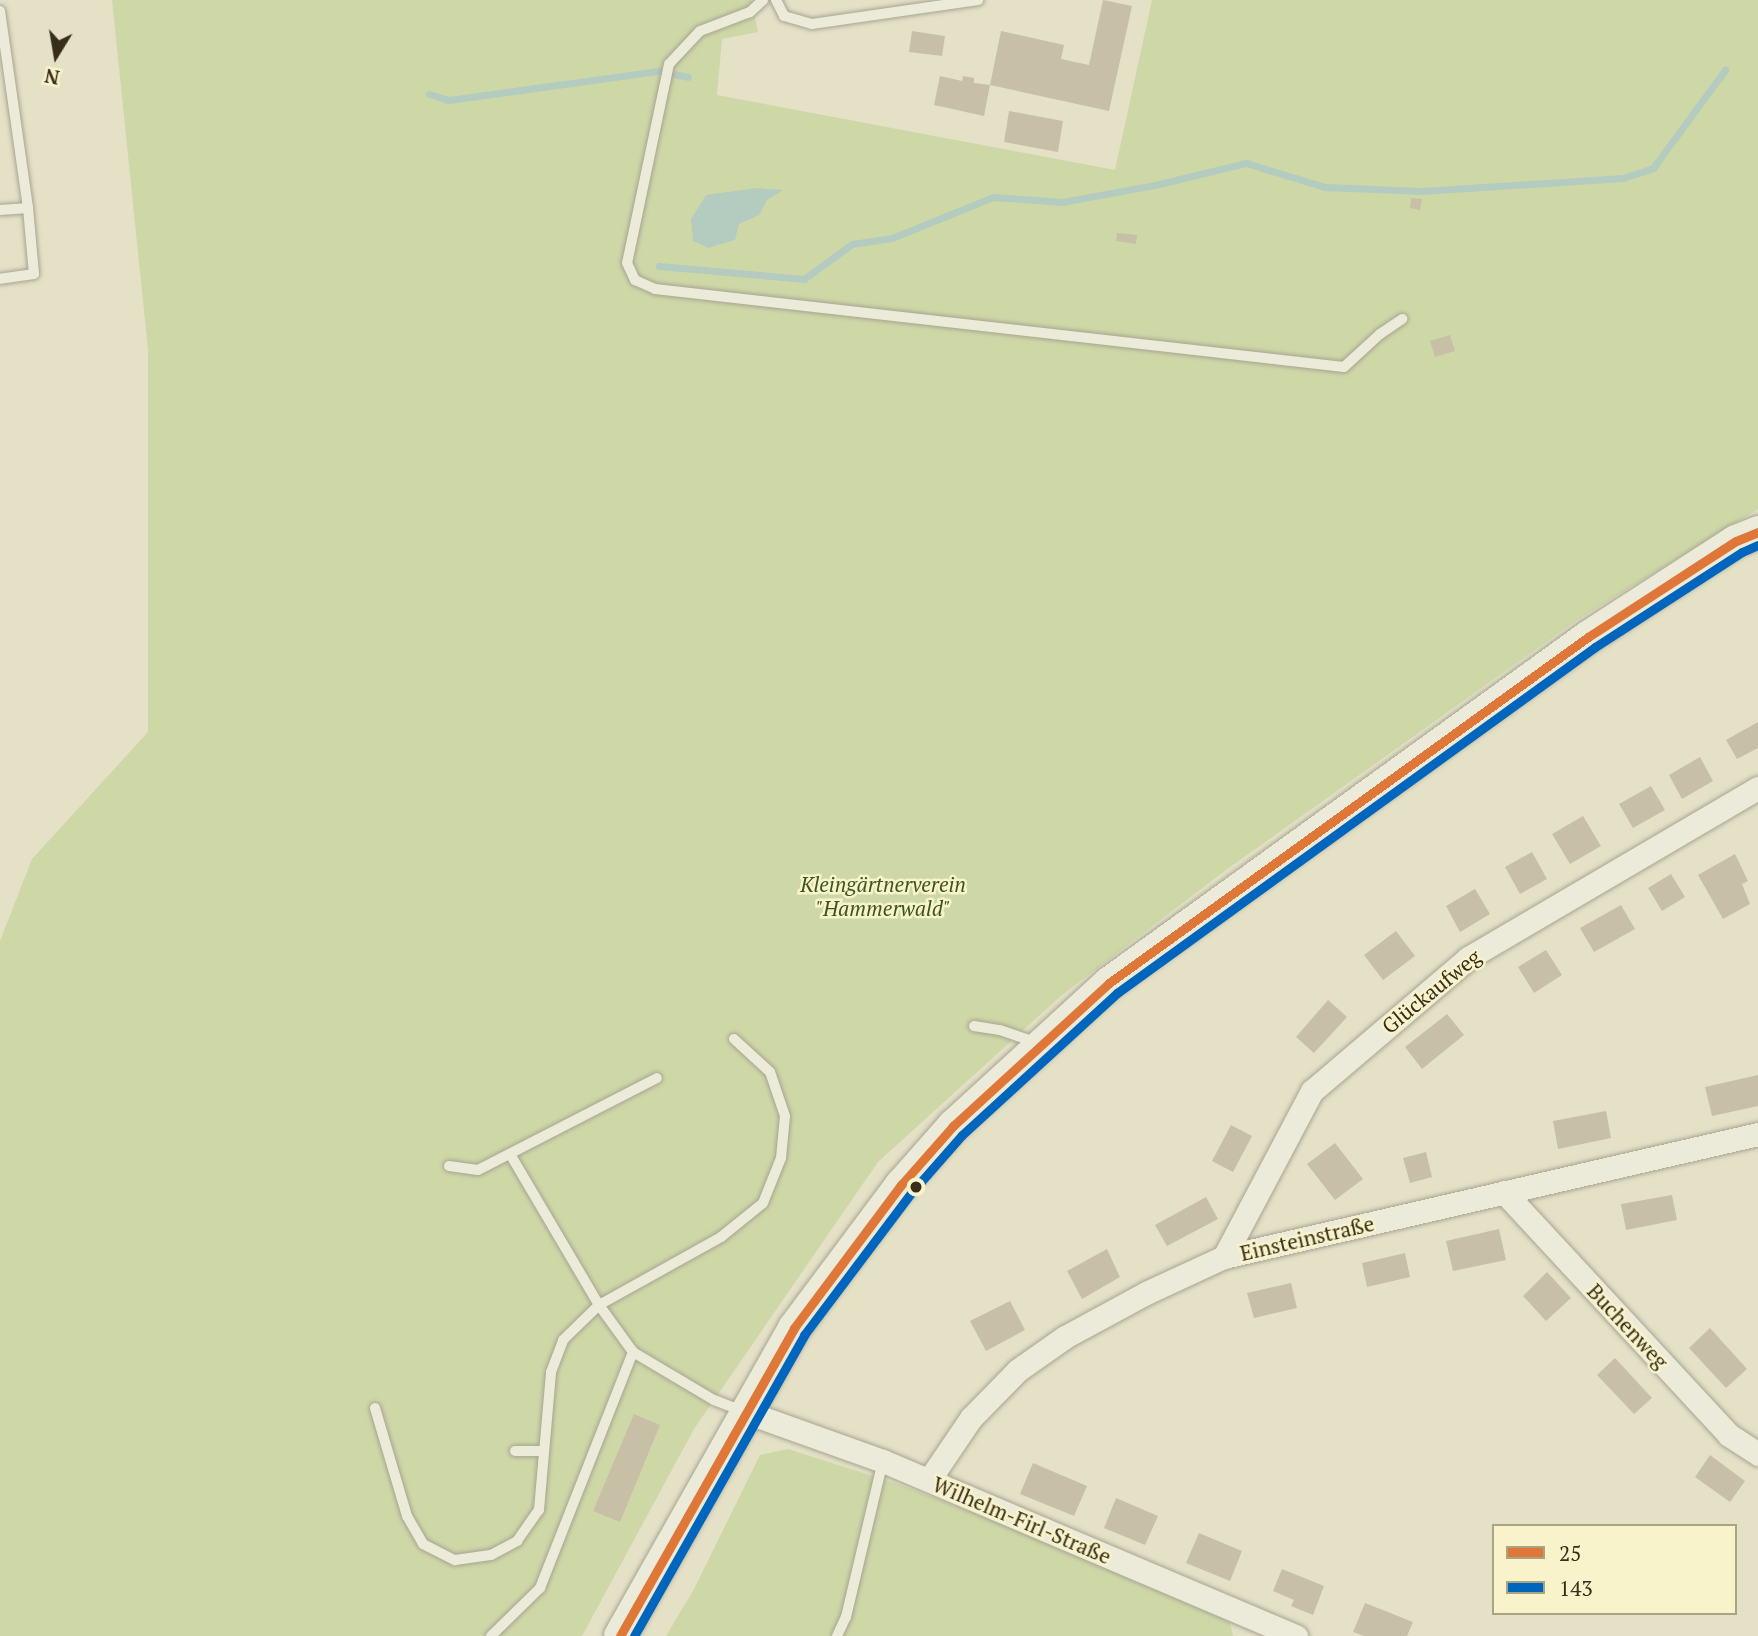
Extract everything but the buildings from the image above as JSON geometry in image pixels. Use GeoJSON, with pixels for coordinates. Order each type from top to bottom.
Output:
{"type":"FeatureCollection","features":[{"type":"Feature","properties":{"kind":"main road"},"geometry":{"type":"LineString","coordinates":[[620,1636],[794,1328],[901,1185],[953,1126],[1109,984],[1588,637],[1736,541],[1758,532]]}},
{"type":"Feature","properties":{"kind":"street","name":"Glückaufweg"},"geometry":{"type":"LineString","coordinates":[[1224,1257],[1312,1091],[1468,958],[1758,788]]}},
{"type":"Feature","properties":{"kind":"street","name":"Einsteinstraße"},"geometry":{"type":"LineString","coordinates":[[929,1480],[971,1418],[1018,1370],[1065,1337],[1146,1293],[1224,1257],[1758,1134]]}},
{"type":"Feature","properties":{"kind":"street","name":"Buchenweg"},"geometry":{"type":"LineString","coordinates":[[1504,1192],[1729,1435],[1758,1454]]}},
{"type":"Feature","properties":{"kind":"street","name":"Wilhelm-Firl-Straße"},"geometry":{"type":"LineString","coordinates":[[746,1412],[883,1461],[1296,1636]]}},
{"type":"Feature","properties":{"kind":"street"},"geometry":{"type":"LineString","coordinates":[[1237,1612],[1242,1636]]}},
{"type":"Feature","properties":{"kind":"lane"},"geometry":{"type":"LineString","coordinates":[[763,0],[750,12],[700,31],[669,64],[627,263],[635,280],[655,289],[1344,367],[1380,334],[1402,319]]}},
{"type":"Feature","properties":{"kind":"lane"},"geometry":{"type":"LineString","coordinates":[[776,0],[784,16],[812,24],[978,0]]}},
{"type":"Feature","properties":{"kind":"lane"},"geometry":{"type":"LineString","coordinates":[[0,11],[28,208],[34,274],[0,279]]}},
{"type":"Feature","properties":{"kind":"lane"},"geometry":{"type":"LineString","coordinates":[[0,211],[28,208]]}},
{"type":"Feature","properties":{"kind":"lane"},"geometry":{"type":"LineString","coordinates":[[974,1026],[1000,1030],[1040,1044]]}},
{"type":"Feature","properties":{"kind":"lane"},"geometry":{"type":"LineString","coordinates":[[375,1408],[407,1516],[423,1544],[455,1560],[491,1555],[517,1541],[539,1510],[551,1372],[563,1340],[600,1305],[721,1237],[763,1203],[781,1158],[785,1115],[770,1072],[734,1039]]}},
{"type":"Feature","properties":{"kind":"lane"},"geometry":{"type":"LineString","coordinates":[[449,1166],[478,1170],[657,1078]]}},
{"type":"Feature","properties":{"kind":"lane"},"geometry":{"type":"LineString","coordinates":[[510,1154],[600,1305],[634,1352],[714,1400],[746,1412]]}},
{"type":"Feature","properties":{"kind":"lane"},"geometry":{"type":"LineString","coordinates":[[491,1636],[540,1588],[634,1352]]}},
{"type":"Feature","properties":{"kind":"lane"},"geometry":{"type":"LineString","coordinates":[[514,1451],[543,1451]]}},
{"type":"Feature","properties":{"kind":"lane"},"geometry":{"type":"LineString","coordinates":[[836,1636],[846,1617],[883,1461]]}},
{"type":"Feature","properties":{"kind":"green space","name":"Kleingärtnerverein \"Hammerwald\""},"geometry":{"type":"Polygon","coordinates":[[[112,0],[751,0],[758,32],[722,39],[717,95],[1115,170],[1152,0],[1758,0],[1758,509],[1577,620],[1226,870],[1062,995],[878,1162],[694,1429],[582,1636],[0,1636],[0,941],[32,859],[148,732],[148,350],[112,0]]]}},
{"type":"Feature","properties":{"kind":"green space"},"geometry":{"type":"Polygon","coordinates":[[[788,1449],[904,1486],[1068,1550],[1230,1622],[1233,1636],[666,1636],[694,1589],[760,1455],[788,1449]]]}},
{"type":"Feature","properties":{"kind":"shaded area"},"geometry":{"type":"Polygon","coordinates":[[[757,188],[783,190],[767,200],[759,215],[739,224],[735,240],[708,248],[693,241],[691,219],[706,195],[757,188]]]}},
{"type":"Feature","properties":{"kind":"waterway"},"geometry":{"type":"LineString","coordinates":[[659,266],[804,279],[852,244],[892,238],[993,197],[1062,202],[1155,185],[1246,163],[1325,187],[1422,191],[1623,178],[1653,168],[1725,70]]}},
{"type":"Feature","properties":{"kind":"waterway"},"geometry":{"type":"LineString","coordinates":[[429,94],[449,100],[659,71]]}},
{"type":"Feature","properties":{"kind":"waterway"},"geometry":{"type":"LineString","coordinates":[[673,74],[688,77]]}},
{"type":"Feature","properties":{"kind":"transit line","name":"25"},"geometry":{"type":"LineString","coordinates":[[620,1636],[794,1328],[901,1185],[953,1126],[1109,983],[1588,637],[1736,541],[1758,532]]}},
{"type":"Feature","properties":{"kind":"transit line","name":"143"},"geometry":{"type":"LineString","coordinates":[[634,1636],[804,1335],[911,1193],[962,1135],[1117,993],[1595,647],[1742,552],[1758,545]]}}]}
